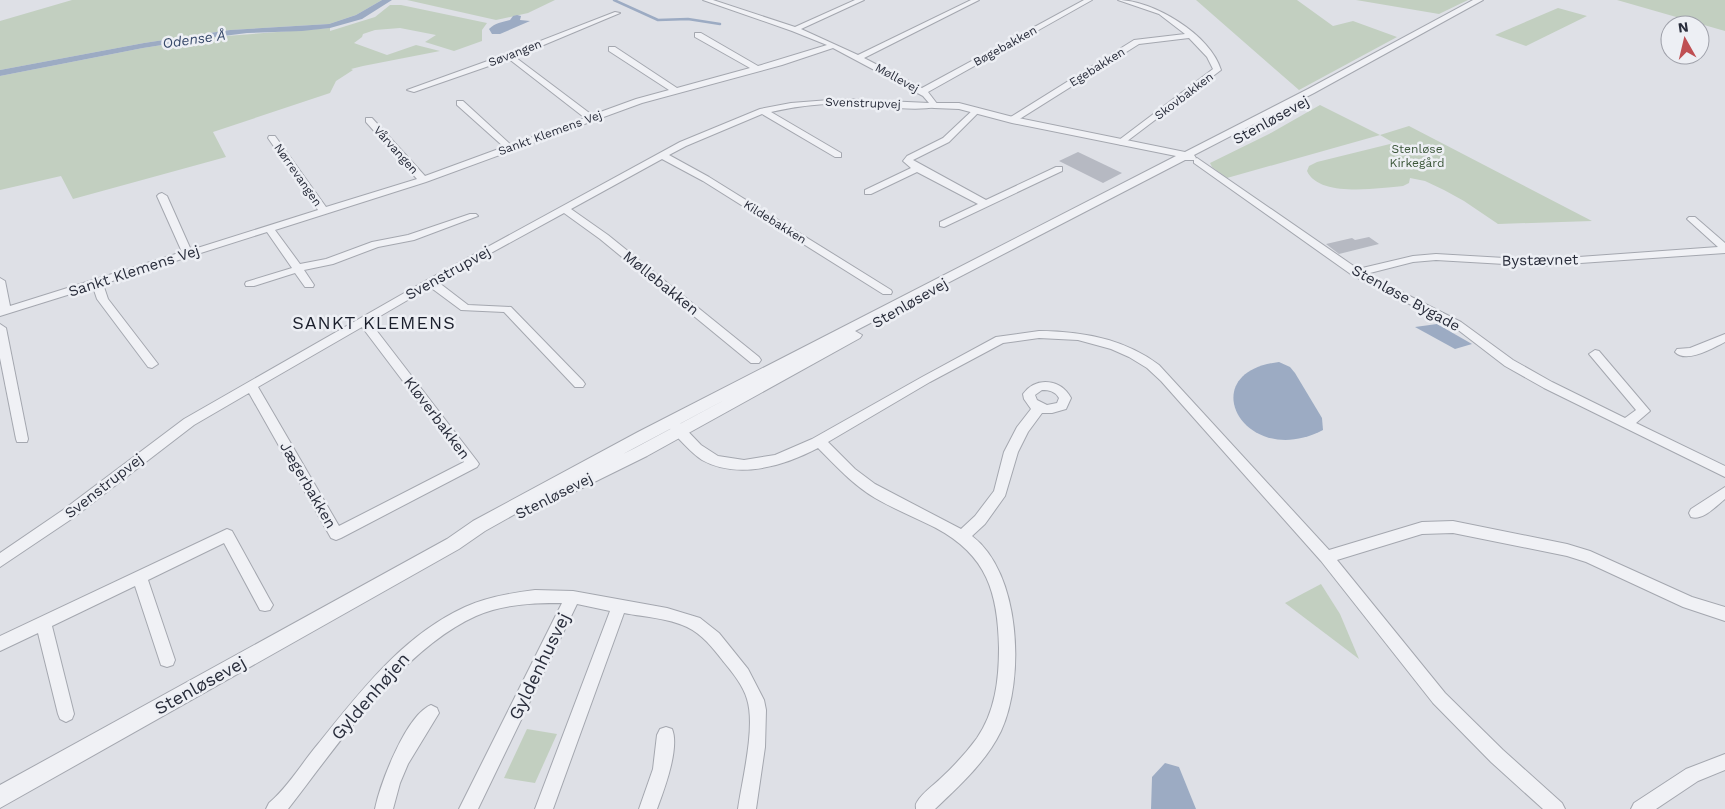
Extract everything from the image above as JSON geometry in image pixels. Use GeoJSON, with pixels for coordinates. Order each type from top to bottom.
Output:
{"type":"FeatureCollection","features":[{"type":"Feature","properties":{"kind":"street","name":"Møllevej"},"geometry":{"type":"LineString","coordinates":[[706,0],[795,29],[834,45],[928,96],[934,105],[959,106],[1012,120],[1149,148],[1187,160]]}},
{"type":"Feature","properties":{"kind":"street"},"geometry":{"type":"LineString","coordinates":[[844,0],[858,2]]}},
{"type":"Feature","properties":{"kind":"street"},"geometry":{"type":"LineString","coordinates":[[859,57],[976,0]]}},
{"type":"Feature","properties":{"kind":"street","name":"Bøgebakken"},"geometry":{"type":"LineString","coordinates":[[921,92],[1089,0]]}},
{"type":"Feature","properties":{"kind":"street","name":"Skovbakken"},"geometry":{"type":"LineString","coordinates":[[1121,0],[1162,14],[1190,36],[1212,57],[1217,65],[1217,70],[1122,142]]}},
{"type":"Feature","properties":{"kind":"street","name":"Stenløsevej"},"geometry":{"type":"LineString","coordinates":[[0,796],[453,544],[479,526],[836,347],[950,280],[1187,160],[1278,119],[1367,61],[1479,0]]}},
{"type":"Feature","properties":{"kind":"street"},"geometry":{"type":"LineString","coordinates":[[795,29],[858,2]]}},
{"type":"Feature","properties":{"kind":"street","name":"Søvangen"},"geometry":{"type":"LineString","coordinates":[[411,90],[510,56],[617,13]]}},
{"type":"Feature","properties":{"kind":"street"},"geometry":{"type":"LineString","coordinates":[[698,35],[756,69]]}},
{"type":"Feature","properties":{"kind":"street","name":"Egebakken"},"geometry":{"type":"LineString","coordinates":[[1012,120],[1137,42],[1190,36]]}},
{"type":"Feature","properties":{"kind":"street","name":"Sankt Klemens Vej"},"geometry":{"type":"LineString","coordinates":[[3,312],[423,180],[590,118],[674,90],[756,69],[834,45]]}},
{"type":"Feature","properties":{"kind":"street"},"geometry":{"type":"LineString","coordinates":[[612,49],[674,90]]}},
{"type":"Feature","properties":{"kind":"street"},"geometry":{"type":"LineString","coordinates":[[510,56],[590,118]]}},
{"type":"Feature","properties":{"kind":"street","name":"Svenstrupvej"},"geometry":{"type":"LineString","coordinates":[[0,562],[68,514],[189,422],[432,282],[682,144],[762,111],[791,104],[817,102],[934,105]]}},
{"type":"Feature","properties":{"kind":"street"},"geometry":{"type":"LineString","coordinates":[[460,103],[510,148]]}},
{"type":"Feature","properties":{"kind":"street"},"geometry":{"type":"LineString","coordinates":[[762,111],[838,155]]}},
{"type":"Feature","properties":{"kind":"street"},"geometry":{"type":"LineString","coordinates":[[975,111],[946,140],[910,158],[908,161],[917,168],[985,204]]}},
{"type":"Feature","properties":{"kind":"street","name":"Vårvangen"},"geometry":{"type":"LineString","coordinates":[[370,120],[423,180]]}},
{"type":"Feature","properties":{"kind":"street","name":"Nørrevangen"},"geometry":{"type":"LineString","coordinates":[[272,138],[324,212]]}},
{"type":"Feature","properties":{"kind":"street","name":"Kildebakken"},"geometry":{"type":"LineString","coordinates":[[661,155],[706,178],[887,292]]}},
{"type":"Feature","properties":{"kind":"street","name":"Stenløse Bygade"},"geometry":{"type":"LineString","coordinates":[[1187,160],[1218,178],[1356,272],[1457,324],[1509,363],[1548,385],[1725,472]]}},
{"type":"Feature","properties":{"kind":"street"},"geometry":{"type":"LineString","coordinates":[[868,192],[917,168]]}},
{"type":"Feature","properties":{"kind":"street"},"geometry":{"type":"LineString","coordinates":[[944,224],[1059,169]]}},
{"type":"Feature","properties":{"kind":"street"},"geometry":{"type":"LineString","coordinates":[[162,196],[188,254]]}},
{"type":"Feature","properties":{"kind":"street","name":"Møllebakken"},"geometry":{"type":"LineString","coordinates":[[564,209],[604,237],[755,360]]}},
{"type":"Feature","properties":{"kind":"street"},"geometry":{"type":"LineString","coordinates":[[250,284],[297,269],[329,262],[376,244],[410,238],[473,216]]}},
{"type":"Feature","properties":{"kind":"street","name":"Bystævnet"},"geometry":{"type":"LineString","coordinates":[[1692,219],[1725,249]]}},
{"type":"Feature","properties":{"kind":"street"},"geometry":{"type":"LineString","coordinates":[[269,228],[309,285]]}},
{"type":"Feature","properties":{"kind":"street","name":"Bystævnet"},"geometry":{"type":"LineString","coordinates":[[1356,272],[1413,259],[1436,258],[1537,263],[1725,249]]}},
{"type":"Feature","properties":{"kind":"street"},"geometry":{"type":"LineString","coordinates":[[0,281],[3,312]]}},
{"type":"Feature","properties":{"kind":"street"},"geometry":{"type":"LineString","coordinates":[[432,282],[465,308],[507,309],[579,384]]}},
{"type":"Feature","properties":{"kind":"street"},"geometry":{"type":"LineString","coordinates":[[97,283],[103,299],[152,364]]}},
{"type":"Feature","properties":{"kind":"street","name":"Kløverbakken"},"geometry":{"type":"LineString","coordinates":[[363,322],[472,464],[414,494]]}},
{"type":"Feature","properties":{"kind":"street"},"geometry":{"type":"LineString","coordinates":[[0,328],[22,439]]}},
{"type":"Feature","properties":{"kind":"street"},"geometry":{"type":"LineString","coordinates":[[676,427],[700,451],[712,459],[732,464],[748,465],[778,459],[820,442],[853,421],[1000,340],[1027,334],[1059,333],[1091,339],[1124,350],[1152,366],[1182,396],[1326,557],[1439,698],[1556,809]]}},
{"type":"Feature","properties":{"kind":"street"},"geometry":{"type":"LineString","coordinates":[[1681,352],[1692,352],[1725,338]]}},
{"type":"Feature","properties":{"kind":"street"},"geometry":{"type":"LineString","coordinates":[[1595,354],[1644,411],[1626,424]]}},
{"type":"Feature","properties":{"kind":"street","name":"Jægerbakken"},"geometry":{"type":"LineString","coordinates":[[251,386],[336,534],[414,494]]}},
{"type":"Feature","properties":{"kind":"street"},"geometry":{"type":"LineString","coordinates":[[962,536],[980,520],[1000,492],[1011,452],[1022,430],[1039,407]]}},
{"type":"Feature","properties":{"kind":"street"},"geometry":{"type":"LineString","coordinates":[[820,442],[868,487],[894,503],[962,536],[978,550],[994,577],[1007,636],[1008,666],[995,726],[970,764],[924,807]]}},
{"type":"Feature","properties":{"kind":"street"},"geometry":{"type":"LineString","coordinates":[[1696,513],[1725,492]]}},
{"type":"Feature","properties":{"kind":"street"},"geometry":{"type":"LineString","coordinates":[[1326,557],[1422,528],[1453,527],[1583,555],[1688,602],[1725,614]]}},
{"type":"Feature","properties":{"kind":"street"},"geometry":{"type":"LineString","coordinates":[[0,644],[227,535],[265,605]]}},
{"type":"Feature","properties":{"kind":"street"},"geometry":{"type":"LineString","coordinates":[[140,577],[167,660]]}},
{"type":"Feature","properties":{"kind":"street","name":"Gyldenhøjen"},"geometry":{"type":"LineString","coordinates":[[275,809],[380,680],[406,654],[428,636],[459,617],[500,601],[542,596],[573,598]]}},
{"type":"Feature","properties":{"kind":"street","name":"Gyldenhusvej"},"geometry":{"type":"LineString","coordinates":[[468,809],[573,598],[658,613],[694,624],[729,654],[742,674],[758,708],[756,746],[747,809]]}},
{"type":"Feature","properties":{"kind":"street"},"geometry":{"type":"LineString","coordinates":[[544,809],[619,606]]}},
{"type":"Feature","properties":{"kind":"street"},"geometry":{"type":"LineString","coordinates":[[44,624],[66,714]]}},
{"type":"Feature","properties":{"kind":"street"},"geometry":{"type":"LineString","coordinates":[[384,809],[392,779],[402,756],[431,713]]}},
{"type":"Feature","properties":{"kind":"street"},"geometry":{"type":"LineString","coordinates":[[648,809],[662,769],[666,735]]}},
{"type":"Feature","properties":{"kind":"street"},"geometry":{"type":"LineString","coordinates":[[1640,809],[1692,775],[1725,762]]}},
{"type":"Feature","properties":{"kind":"green space"},"geometry":{"type":"Polygon","coordinates":[[[72,0],[382,0],[356,15],[329,24],[230,30],[144,43],[0,70],[0,21],[72,0]]]}},
{"type":"Feature","properties":{"kind":"green space"},"geometry":{"type":"Polygon","coordinates":[[[407,0],[555,0],[528,13],[496,20],[407,0]]]}},
{"type":"Feature","properties":{"kind":"green space"},"geometry":{"type":"Polygon","coordinates":[[[1196,0],[1297,0],[1333,26],[1353,21],[1397,37],[1299,90],[1196,0]]]}},
{"type":"Feature","properties":{"kind":"green space"},"geometry":{"type":"Polygon","coordinates":[[[1356,0],[1468,0],[1439,14],[1356,0]]]}},
{"type":"Feature","properties":{"kind":"green space"},"geometry":{"type":"Polygon","coordinates":[[[1617,0],[1725,0],[1725,31],[1710,27],[1710,15],[1669,15],[1617,0]]]}},
{"type":"Feature","properties":{"kind":"green space"},"geometry":{"type":"Polygon","coordinates":[[[390,5],[401,5],[487,23],[482,30],[482,41],[454,51],[425,42],[436,35],[400,28],[375,30],[363,34],[354,43],[387,55],[416,45],[440,51],[351,69],[353,70],[336,81],[330,93],[213,132],[226,157],[73,199],[61,176],[0,190],[0,76],[143,48],[213,37],[330,28],[330,31],[375,17],[390,5]]]}},
{"type":"Feature","properties":{"kind":"green space"},"geometry":{"type":"Polygon","coordinates":[[[1558,8],[1587,16],[1526,46],[1495,35],[1558,8]]]}},
{"type":"Feature","properties":{"kind":"green space"},"geometry":{"type":"Polygon","coordinates":[[[1320,105],[1380,135],[1227,178],[1212,167],[1210,163],[1269,134],[1320,105]]]}},
{"type":"Feature","properties":{"kind":"green space","name":"Stenløse Kirkegård"},"geometry":{"type":"Polygon","coordinates":[[[1409,126],[1592,221],[1498,224],[1464,201],[1425,181],[1410,178],[1409,183],[1403,186],[1365,189],[1336,188],[1324,185],[1314,179],[1307,171],[1309,166],[1317,162],[1394,143],[1380,135],[1409,126]]]}},
{"type":"Feature","properties":{"kind":"green space"},"geometry":{"type":"Polygon","coordinates":[[[1321,584],[1340,614],[1359,659],[1285,603],[1321,584]]]}},
{"type":"Feature","properties":{"kind":"green space"},"geometry":{"type":"Polygon","coordinates":[[[527,729],[557,734],[535,783],[504,778],[527,729]]]}},
{"type":"Feature","properties":{"kind":"water","name":"Odense Å"},"geometry":{"type":"Polygon","coordinates":[[[382,0],[392,0],[362,19],[330,28],[247,33],[200,39],[143,48],[0,76],[0,70],[144,43],[230,30],[329,24],[356,15],[382,0]]]}},
{"type":"Feature","properties":{"kind":"water"},"geometry":{"type":"Polygon","coordinates":[[[513,16],[521,16],[520,20],[530,21],[500,34],[492,34],[489,29],[491,27],[510,20],[513,16]]]}},
{"type":"Feature","properties":{"kind":"water"},"geometry":{"type":"Polygon","coordinates":[[[1437,324],[1472,344],[1455,349],[1415,327],[1437,324]]]}},
{"type":"Feature","properties":{"kind":"water"},"geometry":{"type":"Polygon","coordinates":[[[1279,362],[1290,367],[1295,373],[1322,418],[1323,430],[1295,439],[1270,438],[1251,429],[1238,415],[1233,399],[1238,383],[1252,369],[1279,362]]]}},
{"type":"Feature","properties":{"kind":"water"},"geometry":{"type":"Polygon","coordinates":[[[1165,763],[1179,767],[1196,809],[1151,809],[1152,777],[1165,763]]]}},
{"type":"Feature","properties":{"kind":"building"},"geometry":{"type":"Polygon","coordinates":[[[1078,152],[1122,173],[1103,183],[1059,161],[1078,152]]]}},
{"type":"Feature","properties":{"kind":"building"},"geometry":{"type":"Polygon","coordinates":[[[1369,237],[1379,244],[1339,254],[1326,244],[1352,238],[1355,240],[1369,237]]]}},
{"type":"Feature","properties":{"kind":"waterway"},"geometry":{"type":"LineString","coordinates":[[614,0],[658,20],[688,19],[720,24]]}},
{"type":"Feature","properties":{"kind":"district","name":"SANKT KLEMENS"},"geometry":{"type":"Point","coordinates":[374,322]}}]}
